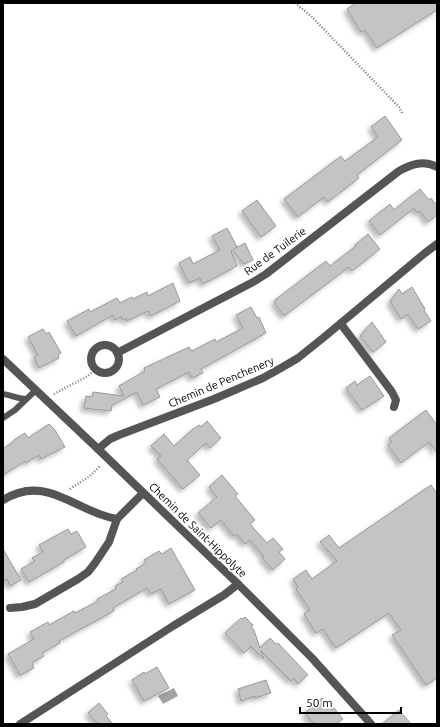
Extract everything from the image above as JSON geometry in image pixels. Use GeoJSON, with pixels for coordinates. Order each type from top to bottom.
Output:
{"type":"FeatureCollection","features":[{"type":"Feature","properties":{"kind":"street","name":"Rue de Tuilerie"},"geometry":{"type":"LineString","coordinates":[[117,352],[266,274],[399,171],[415,164],[424,163],[437,167]]}},
{"type":"Feature","properties":{"kind":"street","name":"Chemin de Penchenery"},"geometry":{"type":"LineString","coordinates":[[98,449],[119,435],[263,378],[298,358],[341,324],[419,257],[437,244]]}},
{"type":"Feature","properties":{"kind":"street"},"geometry":{"type":"LineString","coordinates":[[341,324],[392,392],[396,400],[394,407]]}},
{"type":"Feature","properties":{"kind":"street"},"geometry":{"type":"LineString","coordinates":[[107,345],[115,349],[119,362],[114,370],[100,372],[96,368],[93,366],[91,357],[95,349],[107,345]]}},
{"type":"Feature","properties":{"kind":"street","name":"Chemin de Saint-Hippolyte"},"geometry":{"type":"LineString","coordinates":[[3,359],[238,584],[312,658],[371,724]]}},
{"type":"Feature","properties":{"kind":"street"},"geometry":{"type":"LineString","coordinates":[[3,500],[21,492],[32,490],[44,491],[104,516],[117,519]]}},
{"type":"Feature","properties":{"kind":"street"},"geometry":{"type":"LineString","coordinates":[[10,608],[35,604],[78,580],[88,572],[108,542],[117,519],[121,517],[143,493]]}},
{"type":"Feature","properties":{"kind":"street"},"geometry":{"type":"LineString","coordinates":[[20,724],[224,595],[238,584]]}},
{"type":"Feature","properties":{"kind":"lane"},"geometry":{"type":"LineString","coordinates":[[3,418],[15,410],[36,390]]}},
{"type":"Feature","properties":{"kind":"lane"},"geometry":{"type":"LineString","coordinates":[[3,394],[18,399],[26,398]]}},
{"type":"Feature","properties":{"kind":"path"},"geometry":{"type":"LineString","coordinates":[[295,3],[311,16],[400,107],[402,112]]}},
{"type":"Feature","properties":{"kind":"path"},"geometry":{"type":"LineString","coordinates":[[47,401],[54,394],[88,376],[96,368]]}},
{"type":"Feature","properties":{"kind":"path"},"geometry":{"type":"LineString","coordinates":[[66,499],[70,488],[90,476],[107,459]]}},
{"type":"Feature","properties":{"kind":"shaded area"},"geometry":{"type":"Polygon","coordinates":[[[174,688],[178,696],[163,704],[158,696],[174,688]]]}},
{"type":"Feature","properties":{"kind":"building"},"geometry":{"type":"Polygon","coordinates":[[[356,3],[437,3],[437,10],[377,48],[365,30],[361,32],[347,9],[356,3]]]}},
{"type":"Feature","properties":{"kind":"building"},"geometry":{"type":"Polygon","coordinates":[[[385,116],[402,140],[357,175],[359,178],[328,202],[324,197],[298,217],[284,199],[341,156],[345,161],[378,137],[371,127],[385,116]]]}},
{"type":"Feature","properties":{"kind":"building"},"geometry":{"type":"Polygon","coordinates":[[[420,189],[429,200],[431,198],[437,206],[437,215],[428,222],[420,211],[417,213],[414,208],[380,235],[369,221],[390,204],[394,210],[420,189]]]}},
{"type":"Feature","properties":{"kind":"building"},"geometry":{"type":"Polygon","coordinates":[[[257,200],[276,226],[261,237],[242,211],[257,200]]]}},
{"type":"Feature","properties":{"kind":"building"},"geometry":{"type":"Polygon","coordinates":[[[227,228],[237,247],[234,249],[245,243],[253,260],[244,264],[233,250],[231,251],[237,266],[203,284],[200,278],[189,283],[179,263],[190,257],[193,264],[220,250],[212,236],[227,228]]]}},
{"type":"Feature","properties":{"kind":"building"},"geometry":{"type":"Polygon","coordinates":[[[368,234],[380,249],[352,271],[349,267],[284,316],[275,304],[275,300],[326,261],[330,266],[356,246],[355,245],[368,234]]]}},
{"type":"Feature","properties":{"kind":"building"},"geometry":{"type":"Polygon","coordinates":[[[173,283],[180,301],[151,316],[148,311],[127,321],[126,318],[123,320],[121,317],[115,320],[113,315],[76,336],[67,321],[89,309],[90,312],[117,298],[120,303],[132,297],[133,299],[147,292],[148,296],[173,283]]]}},
{"type":"Feature","properties":{"kind":"building"},"geometry":{"type":"Polygon","coordinates":[[[412,287],[431,321],[418,329],[408,314],[401,319],[390,301],[399,289],[402,294],[412,287]]]}},
{"type":"Feature","properties":{"kind":"building"},"geometry":{"type":"Polygon","coordinates":[[[251,307],[257,318],[259,317],[266,333],[201,369],[203,373],[192,378],[189,372],[156,389],[160,397],[143,405],[137,392],[112,405],[111,411],[84,408],[86,396],[92,397],[93,392],[124,396],[119,386],[145,371],[144,368],[189,347],[192,351],[215,339],[216,342],[243,328],[236,315],[251,307]]]}},
{"type":"Feature","properties":{"kind":"building"},"geometry":{"type":"Polygon","coordinates":[[[372,322],[386,342],[373,352],[360,336],[372,322]]]}},
{"type":"Feature","properties":{"kind":"building"},"geometry":{"type":"Polygon","coordinates":[[[43,329],[46,334],[49,332],[61,353],[58,355],[59,358],[39,368],[34,357],[38,355],[28,337],[43,329]]]}},
{"type":"Feature","properties":{"kind":"building"},"geometry":{"type":"Polygon","coordinates":[[[370,376],[384,396],[362,410],[346,388],[355,381],[357,385],[370,376]]]}},
{"type":"Feature","properties":{"kind":"building"},"geometry":{"type":"Polygon","coordinates":[[[426,410],[437,425],[437,453],[429,442],[401,463],[388,445],[392,442],[389,438],[426,410]]]}},
{"type":"Feature","properties":{"kind":"building"},"geometry":{"type":"Polygon","coordinates":[[[207,421],[221,438],[210,448],[206,443],[187,460],[200,475],[183,489],[157,459],[161,456],[151,446],[164,434],[174,446],[193,429],[199,425],[201,427],[207,421]]]}},
{"type":"Feature","properties":{"kind":"building"},"geometry":{"type":"Polygon","coordinates":[[[49,424],[55,430],[65,447],[41,459],[39,455],[26,463],[25,461],[3,475],[3,449],[25,433],[28,438],[49,424]]]}},
{"type":"Feature","properties":{"kind":"building"},"geometry":{"type":"Polygon","coordinates":[[[222,475],[238,494],[235,496],[255,520],[250,524],[267,543],[273,538],[283,549],[279,552],[285,559],[273,570],[262,558],[264,556],[250,540],[245,544],[237,534],[234,536],[221,520],[211,528],[198,513],[217,497],[209,487],[222,475]]]}},
{"type":"Feature","properties":{"kind":"building"},"geometry":{"type":"Polygon","coordinates":[[[431,485],[437,494],[437,678],[426,685],[392,635],[401,630],[389,613],[336,648],[323,629],[316,633],[304,614],[310,610],[296,589],[298,587],[293,579],[306,570],[312,579],[337,561],[320,542],[329,535],[339,548],[431,485]]]}},
{"type":"Feature","properties":{"kind":"building"},"geometry":{"type":"Polygon","coordinates":[[[68,529],[71,534],[77,531],[86,547],[64,560],[64,562],[29,582],[21,569],[35,561],[32,558],[43,552],[39,545],[68,529]]]}},
{"type":"Feature","properties":{"kind":"building"},"geometry":{"type":"Polygon","coordinates":[[[171,548],[195,590],[169,604],[161,589],[151,594],[147,588],[113,608],[114,611],[59,641],[60,643],[42,653],[44,656],[32,663],[34,668],[20,675],[8,654],[34,639],[30,632],[48,622],[49,625],[74,611],[75,613],[98,601],[97,599],[116,589],[115,586],[123,582],[121,579],[146,563],[144,560],[159,551],[162,554],[171,548]]]}},
{"type":"Feature","properties":{"kind":"building"},"geometry":{"type":"Polygon","coordinates":[[[3,549],[21,580],[10,586],[7,579],[3,581],[3,549]]]}},
{"type":"Feature","properties":{"kind":"building"},"geometry":{"type":"Polygon","coordinates":[[[245,617],[253,625],[251,626],[254,630],[260,648],[270,638],[276,644],[278,643],[308,675],[298,684],[294,678],[291,681],[261,651],[264,659],[251,646],[244,653],[225,633],[241,618],[243,619],[245,617]]]}},
{"type":"Feature","properties":{"kind":"building"},"geometry":{"type":"Polygon","coordinates":[[[157,667],[169,688],[144,701],[132,680],[144,672],[145,674],[157,667]]]}},
{"type":"Feature","properties":{"kind":"building"},"geometry":{"type":"Polygon","coordinates":[[[266,680],[271,693],[255,698],[255,696],[241,701],[238,689],[266,680]]]}},
{"type":"Feature","properties":{"kind":"building"},"geometry":{"type":"Polygon","coordinates":[[[322,698],[332,710],[334,708],[343,719],[336,724],[314,724],[305,713],[322,698]]]}},
{"type":"Feature","properties":{"kind":"building"},"geometry":{"type":"Polygon","coordinates":[[[99,703],[108,714],[106,716],[113,724],[98,724],[88,713],[99,703]]]}},
{"type":"Feature","properties":{"kind":"building"},"geometry":{"type":"Polygon","coordinates":[[[399,710],[411,724],[382,724],[399,710]]]}}]}
